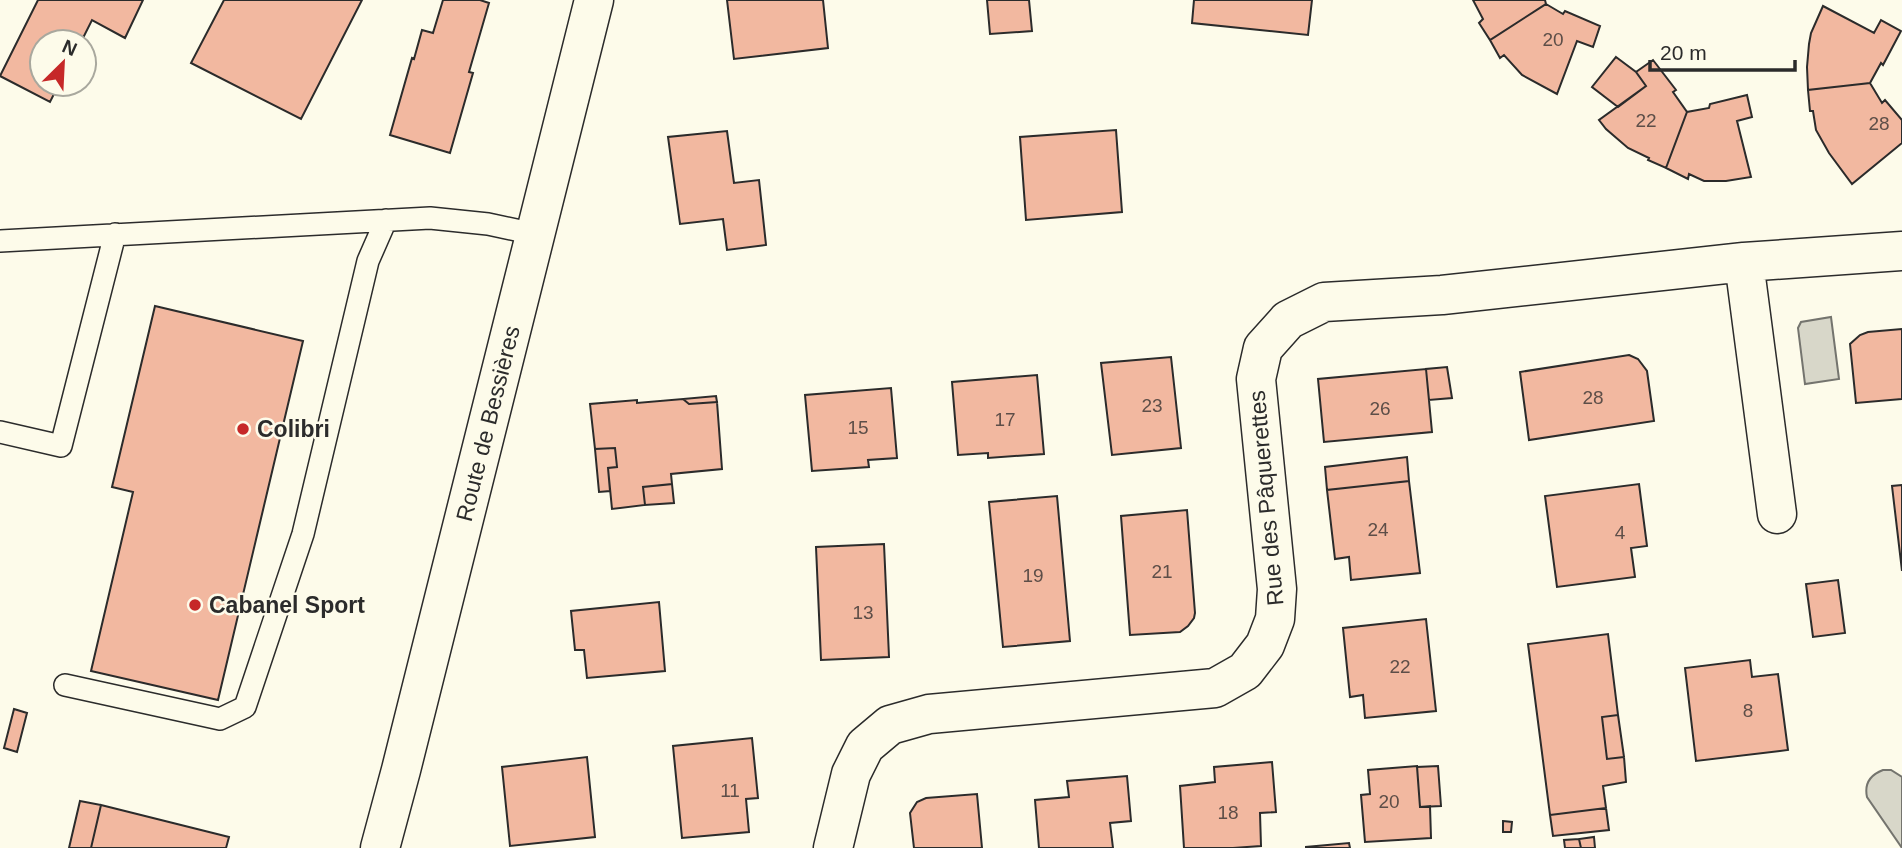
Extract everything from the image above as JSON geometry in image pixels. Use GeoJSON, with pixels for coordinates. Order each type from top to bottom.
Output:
{"type":"FeatureCollection","features":[{"type":"Feature","properties":{"kind":"street","name":"Route de Bessières"},"geometry":{"type":"LineString","coordinates":[[380,848],[594,0]]}},
{"type":"Feature","properties":{"kind":"street","name":"Rue des Pâquerettes"},"geometry":{"type":"LineString","coordinates":[[833,848],[851,774],[865,746],[890,725],[929,715],[1215,688],[1245,671],[1265,645],[1275,619],[1277,589],[1256,379],[1263,348],[1288,320],[1324,302],[1442,295],[1744,262],[1902,251]]}},
{"type":"Feature","properties":{"kind":"street"},"geometry":{"type":"LineString","coordinates":[[1744,262],[1777,514]]}},
{"type":"Feature","properties":{"kind":"lane"},"geometry":{"type":"LineString","coordinates":[[0,241],[430,218],[488,224],[535,234]]}},
{"type":"Feature","properties":{"kind":"lane"},"geometry":{"type":"LineString","coordinates":[[65,685],[220,719],[245,708],[303,534],[368,261],[386,220]]}},
{"type":"Feature","properties":{"kind":"lane"},"geometry":{"type":"LineString","coordinates":[[0,432],[61,446],[115,234]]}},
{"type":"Feature","properties":{"kind":"shaded area"},"geometry":{"type":"Polygon","coordinates":[[[1831,317],[1839,379],[1805,384],[1798,328],[1801,322],[1831,317]]]}},
{"type":"Feature","properties":{"kind":"shaded area"},"geometry":{"type":"Polygon","coordinates":[[[1883,770],[1891,770],[1902,777],[1902,848],[1867,797],[1869,780],[1883,770]]]}},
{"type":"Feature","properties":{"kind":"building"},"geometry":{"type":"Polygon","coordinates":[[[38,0],[143,0],[125,38],[92,20],[88,28],[28,28],[28,91],[0,76],[38,0]]]}},
{"type":"Feature","properties":{"kind":"building"},"geometry":{"type":"Polygon","coordinates":[[[224,0],[362,0],[301,119],[191,63],[224,0]]]}},
{"type":"Feature","properties":{"kind":"building"},"geometry":{"type":"Polygon","coordinates":[[[443,0],[480,0],[489,3],[469,72],[473,73],[450,153],[390,135],[422,30],[433,33],[443,0]]]}},
{"type":"Feature","properties":{"kind":"building"},"geometry":{"type":"Polygon","coordinates":[[[727,0],[823,0],[828,48],[734,59],[727,0]]]}},
{"type":"Feature","properties":{"kind":"building"},"geometry":{"type":"Polygon","coordinates":[[[987,0],[1029,0],[1032,31],[990,34],[987,0]]]}},
{"type":"Feature","properties":{"kind":"building"},"geometry":{"type":"Polygon","coordinates":[[[1194,0],[1312,0],[1308,35],[1192,23],[1194,0]]]}},
{"type":"Feature","properties":{"kind":"building"},"geometry":{"type":"Polygon","coordinates":[[[1473,0],[1545,0],[1546,4],[1490,40],[1479,23],[1483,19],[1473,0]]]}},
{"type":"Feature","properties":{"kind":"building"},"geometry":{"type":"Polygon","coordinates":[[[1546,4],[1563,14],[1565,11],[1600,26],[1593,47],[1577,41],[1557,94],[1522,75],[1504,55],[1500,58],[1490,40],[1546,4]]]}},
{"type":"Feature","properties":{"kind":"building"},"geometry":{"type":"Polygon","coordinates":[[[1823,6],[1874,33],[1881,20],[1901,31],[1870,83],[1808,90],[1809,44],[1823,6]]]}},
{"type":"Feature","properties":{"kind":"building"},"geometry":{"type":"Polygon","coordinates":[[[1616,57],[1636,72],[1646,86],[1618,107],[1592,87],[1616,57]]]}},
{"type":"Feature","properties":{"kind":"building"},"geometry":{"type":"Polygon","coordinates":[[[1653,60],[1676,90],[1673,92],[1687,112],[1666,168],[1628,148],[1599,120],[1646,86],[1636,72],[1653,60]]]}},
{"type":"Feature","properties":{"kind":"building"},"geometry":{"type":"Polygon","coordinates":[[[1870,83],[1882,103],[1885,100],[1902,120],[1902,143],[1852,184],[1816,130],[1813,111],[1810,111],[1808,90],[1870,83]]]}},
{"type":"Feature","properties":{"kind":"building"},"geometry":{"type":"Polygon","coordinates":[[[1747,95],[1752,117],[1737,121],[1751,177],[1704,181],[1689,174],[1688,179],[1666,168],[1687,112],[1709,108],[1710,104],[1747,95]]]}},
{"type":"Feature","properties":{"kind":"building"},"geometry":{"type":"Polygon","coordinates":[[[1116,130],[1122,212],[1026,220],[1020,137],[1116,130]]]}},
{"type":"Feature","properties":{"kind":"building"},"geometry":{"type":"Polygon","coordinates":[[[727,131],[734,183],[759,180],[766,245],[727,250],[723,219],[680,224],[668,137],[727,131]]]}},
{"type":"Feature","properties":{"kind":"building"},"geometry":{"type":"Polygon","coordinates":[[[155,306],[303,341],[218,700],[91,671],[133,492],[112,487],[155,306]]]}},
{"type":"Feature","properties":{"kind":"building"},"geometry":{"type":"Polygon","coordinates":[[[1902,329],[1902,399],[1856,403],[1850,344],[1868,332],[1902,329]]]}},
{"type":"Feature","properties":{"kind":"building"},"geometry":{"type":"Polygon","coordinates":[[[1629,355],[1638,359],[1647,371],[1654,421],[1529,440],[1520,372],[1629,355]]]}},
{"type":"Feature","properties":{"kind":"building"},"geometry":{"type":"Polygon","coordinates":[[[1171,357],[1181,448],[1112,455],[1101,363],[1171,357]]]}},
{"type":"Feature","properties":{"kind":"building"},"geometry":{"type":"Polygon","coordinates":[[[1447,367],[1452,398],[1429,400],[1426,369],[1447,367]]]}},
{"type":"Feature","properties":{"kind":"building"},"geometry":{"type":"Polygon","coordinates":[[[1426,369],[1432,432],[1324,442],[1318,379],[1426,369]]]}},
{"type":"Feature","properties":{"kind":"building"},"geometry":{"type":"Polygon","coordinates":[[[1037,375],[1044,454],[988,458],[988,453],[958,455],[952,382],[1037,375]]]}},
{"type":"Feature","properties":{"kind":"building"},"geometry":{"type":"Polygon","coordinates":[[[891,388],[897,458],[868,460],[869,467],[812,471],[805,395],[891,388]]]}},
{"type":"Feature","properties":{"kind":"building"},"geometry":{"type":"Polygon","coordinates":[[[716,396],[717,402],[689,404],[683,399],[716,396]]]}},
{"type":"Feature","properties":{"kind":"building"},"geometry":{"type":"Polygon","coordinates":[[[683,399],[689,404],[717,402],[722,469],[671,474],[672,484],[643,487],[645,505],[612,509],[608,468],[617,467],[615,448],[595,449],[590,404],[683,399]]]}},
{"type":"Feature","properties":{"kind":"building"},"geometry":{"type":"Polygon","coordinates":[[[615,448],[617,467],[608,468],[610,491],[599,492],[595,449],[615,448]]]}},
{"type":"Feature","properties":{"kind":"building"},"geometry":{"type":"Polygon","coordinates":[[[1407,457],[1409,481],[1327,490],[1325,467],[1407,457]]]}},
{"type":"Feature","properties":{"kind":"building"},"geometry":{"type":"Polygon","coordinates":[[[1409,481],[1420,573],[1351,580],[1349,557],[1335,559],[1327,490],[1409,481]]]}},
{"type":"Feature","properties":{"kind":"building"},"geometry":{"type":"Polygon","coordinates":[[[672,484],[674,503],[645,505],[643,487],[672,484]]]}},
{"type":"Feature","properties":{"kind":"building"},"geometry":{"type":"Polygon","coordinates":[[[1639,484],[1647,546],[1631,548],[1635,577],[1557,587],[1545,496],[1639,484]]]}},
{"type":"Feature","properties":{"kind":"building"},"geometry":{"type":"Polygon","coordinates":[[[1902,485],[1902,571],[1892,486],[1902,485]]]}},
{"type":"Feature","properties":{"kind":"building"},"geometry":{"type":"Polygon","coordinates":[[[1057,496],[1070,641],[1003,647],[989,502],[1057,496]]]}},
{"type":"Feature","properties":{"kind":"building"},"geometry":{"type":"Polygon","coordinates":[[[1187,510],[1194,618],[1180,632],[1130,635],[1121,516],[1187,510]]]}},
{"type":"Feature","properties":{"kind":"building"},"geometry":{"type":"Polygon","coordinates":[[[884,544],[889,657],[821,660],[816,547],[884,544]]]}},
{"type":"Feature","properties":{"kind":"building"},"geometry":{"type":"Polygon","coordinates":[[[1838,580],[1845,633],[1813,637],[1806,584],[1838,580]]]}},
{"type":"Feature","properties":{"kind":"building"},"geometry":{"type":"Polygon","coordinates":[[[659,602],[665,671],[587,678],[584,650],[575,650],[571,611],[659,602]]]}},
{"type":"Feature","properties":{"kind":"building"},"geometry":{"type":"Polygon","coordinates":[[[1426,619],[1436,711],[1365,718],[1363,695],[1350,697],[1343,628],[1426,619]]]}},
{"type":"Feature","properties":{"kind":"building"},"geometry":{"type":"Polygon","coordinates":[[[1608,634],[1618,715],[1602,717],[1607,759],[1624,757],[1626,782],[1603,786],[1606,808],[1550,815],[1528,644],[1608,634]]]}},
{"type":"Feature","properties":{"kind":"building"},"geometry":{"type":"Polygon","coordinates":[[[1750,660],[1752,677],[1778,674],[1788,750],[1696,761],[1685,668],[1750,660]]]}},
{"type":"Feature","properties":{"kind":"building"},"geometry":{"type":"Polygon","coordinates":[[[14,709],[27,713],[17,752],[4,748],[14,709]]]}},
{"type":"Feature","properties":{"kind":"building"},"geometry":{"type":"Polygon","coordinates":[[[1618,715],[1624,757],[1607,759],[1602,717],[1618,715]]]}},
{"type":"Feature","properties":{"kind":"building"},"geometry":{"type":"Polygon","coordinates":[[[752,738],[758,798],[746,799],[749,832],[682,838],[673,746],[752,738]]]}},
{"type":"Feature","properties":{"kind":"building"},"geometry":{"type":"Polygon","coordinates":[[[587,757],[595,837],[510,846],[502,767],[587,757]]]}},
{"type":"Feature","properties":{"kind":"building"},"geometry":{"type":"Polygon","coordinates":[[[1272,762],[1276,812],[1260,813],[1261,846],[1184,848],[1180,786],[1215,782],[1214,767],[1272,762]]]}},
{"type":"Feature","properties":{"kind":"building"},"geometry":{"type":"Polygon","coordinates":[[[1417,766],[1420,807],[1430,806],[1431,838],[1365,842],[1361,795],[1370,794],[1368,770],[1417,766]]]}},
{"type":"Feature","properties":{"kind":"building"},"geometry":{"type":"Polygon","coordinates":[[[1438,766],[1441,806],[1420,807],[1417,767],[1438,766]]]}},
{"type":"Feature","properties":{"kind":"building"},"geometry":{"type":"Polygon","coordinates":[[[1127,776],[1131,821],[1110,823],[1113,848],[1039,848],[1035,800],[1069,797],[1067,781],[1127,776]]]}},
{"type":"Feature","properties":{"kind":"building"},"geometry":{"type":"Polygon","coordinates":[[[977,794],[982,848],[914,848],[910,813],[917,802],[926,798],[977,794]]]}},
{"type":"Feature","properties":{"kind":"building"},"geometry":{"type":"Polygon","coordinates":[[[80,801],[101,805],[91,848],[69,848],[80,801]]]}},
{"type":"Feature","properties":{"kind":"building"},"geometry":{"type":"Polygon","coordinates":[[[101,805],[229,837],[226,848],[91,848],[101,805]]]}},
{"type":"Feature","properties":{"kind":"building"},"geometry":{"type":"Polygon","coordinates":[[[1606,808],[1609,830],[1553,836],[1550,815],[1606,808]]]}},
{"type":"Feature","properties":{"kind":"building"},"geometry":{"type":"Polygon","coordinates":[[[1503,821],[1512,822],[1511,832],[1503,832],[1503,821]]]}},
{"type":"Feature","properties":{"kind":"building"},"geometry":{"type":"Polygon","coordinates":[[[1594,837],[1595,848],[1581,848],[1579,839],[1594,837]]]}},
{"type":"Feature","properties":{"kind":"building"},"geometry":{"type":"Polygon","coordinates":[[[1579,839],[1581,848],[1565,848],[1564,840],[1579,839]]]}},
{"type":"Feature","properties":{"kind":"building"},"geometry":{"type":"Polygon","coordinates":[[[1349,843],[1350,848],[1306,848],[1306,847],[1349,843]]]}},
{"type":"Feature","properties":{"kind":"place","name":"Colibri"},"geometry":{"type":"Point","coordinates":[243,429]}},
{"type":"Feature","properties":{"kind":"place","name":"Cabanel Sport"},"geometry":{"type":"Point","coordinates":[195,605]}}]}
